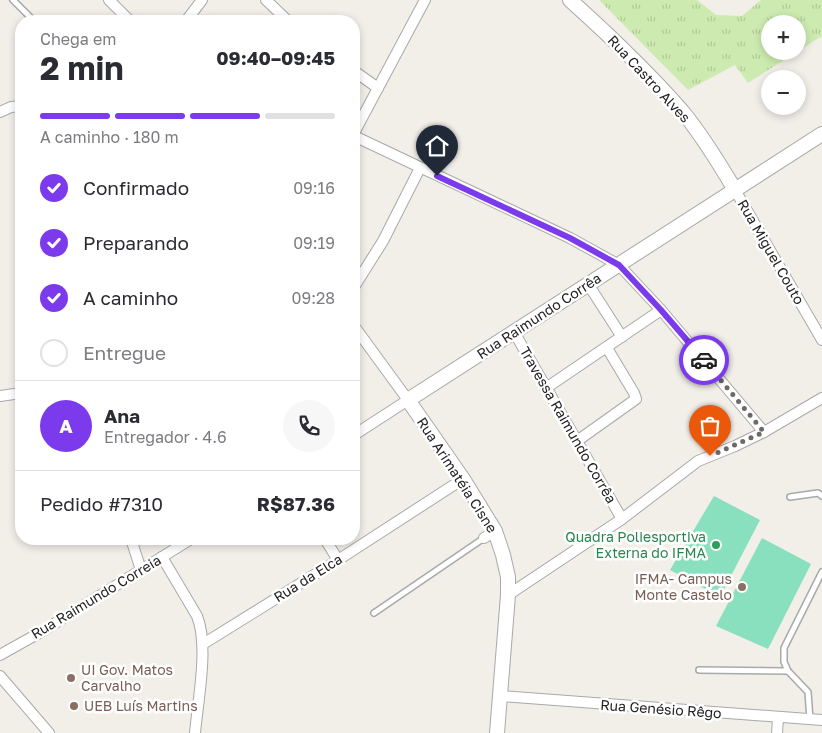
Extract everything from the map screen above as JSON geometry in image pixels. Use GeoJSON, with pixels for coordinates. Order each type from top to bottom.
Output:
{"type":"FeatureCollection","features":[{"type":"Feature","properties":{"kind":"street"},"geometry":{"type":"LineString","coordinates":[[109,0],[124,15]]}},
{"type":"Feature","properties":{"kind":"street"},"geometry":{"type":"LineString","coordinates":[[191,15],[202,0]]}},
{"type":"Feature","properties":{"kind":"street"},"geometry":{"type":"LineString","coordinates":[[360,123],[425,0]]}},
{"type":"Feature","properties":{"kind":"street","name":"Rua Castro Alves"},"geometry":{"type":"LineString","coordinates":[[570,0],[647,72],[683,112],[710,149],[735,190]]}},
{"type":"Feature","properties":{"kind":"street"},"geometry":{"type":"LineString","coordinates":[[270,2],[282,15]]}},
{"type":"Feature","properties":{"kind":"street"},"geometry":{"type":"LineString","coordinates":[[360,75],[378,88]]}},
{"type":"Feature","properties":{"kind":"street"},"geometry":{"type":"LineString","coordinates":[[0,112],[15,107]]}},
{"type":"Feature","properties":{"kind":"street","name":"Rua Raimundo Corrêa"},"geometry":{"type":"LineString","coordinates":[[408,400],[822,134]]}},
{"type":"Feature","properties":{"kind":"street"},"geometry":{"type":"LineString","coordinates":[[360,138],[570,238],[619,265],[661,310],[764,432]]}},
{"type":"Feature","properties":{"kind":"street"},"geometry":{"type":"LineString","coordinates":[[360,277],[383,241],[420,168]]}},
{"type":"Feature","properties":{"kind":"street","name":"Rua Miguel Couto"},"geometry":{"type":"LineString","coordinates":[[735,190],[822,340]]}},
{"type":"Feature","properties":{"kind":"street"},"geometry":{"type":"LineString","coordinates":[[588,284],[622,337]]}},
{"type":"Feature","properties":{"kind":"street"},"geometry":{"type":"LineString","coordinates":[[546,388],[661,310]]}},
{"type":"Feature","properties":{"kind":"street","name":"Travessa Raimundo Corrêa"},"geometry":{"type":"LineString","coordinates":[[514,332],[622,519]]}},
{"type":"Feature","properties":{"kind":"street","name":"Rua Arimatéia Cisne"},"geometry":{"type":"LineString","coordinates":[[360,334],[462,479],[490,535],[503,555],[508,595],[497,733]]}},
{"type":"Feature","properties":{"kind":"street"},"geometry":{"type":"LineString","coordinates":[[577,441],[636,399],[607,348]]}},
{"type":"Feature","properties":{"kind":"street"},"geometry":{"type":"LineString","coordinates":[[0,396],[15,394]]}},
{"type":"Feature","properties":{"kind":"street"},"geometry":{"type":"LineString","coordinates":[[508,595],[622,519],[698,461],[764,432],[822,398]]}},
{"type":"Feature","properties":{"kind":"street"},"geometry":{"type":"LineString","coordinates":[[360,430],[408,400]]}},
{"type":"Feature","properties":{"kind":"street","name":"Rua da Elca"},"geometry":{"type":"LineString","coordinates":[[203,644],[338,560],[462,479]]}},
{"type":"Feature","properties":{"kind":"street"},"geometry":{"type":"LineString","coordinates":[[133,545],[141,570]]}},
{"type":"Feature","properties":{"kind":"street","name":"Rua Raimundo Correia"},"geometry":{"type":"LineString","coordinates":[[0,655],[41,632],[182,545]]}},
{"type":"Feature","properties":{"kind":"street"},"geometry":{"type":"LineString","coordinates":[[329,545],[338,560]]}},
{"type":"Feature","properties":{"kind":"street"},"geometry":{"type":"LineString","coordinates":[[162,558],[201,625],[203,644],[195,733]]}},
{"type":"Feature","properties":{"kind":"street"},"geometry":{"type":"LineString","coordinates":[[0,676],[49,733]]}},
{"type":"Feature","properties":{"kind":"street","name":"Rua Genésio Rêgo"},"geometry":{"type":"LineString","coordinates":[[501,696],[822,720]]}},
{"type":"Feature","properties":{"kind":"street"},"geometry":{"type":"LineString","coordinates":[[777,733],[778,718]]}},
{"type":"Feature","properties":{"kind":"lane"},"geometry":{"type":"LineString","coordinates":[[13,0],[28,15]]}},
{"type":"Feature","properties":{"kind":"lane"},"geometry":{"type":"LineString","coordinates":[[790,497],[818,493],[822,496]]}},
{"type":"Feature","properties":{"kind":"lane"},"geometry":{"type":"LineString","coordinates":[[374,613],[490,535]]}},
{"type":"Feature","properties":{"kind":"lane"},"geometry":{"type":"LineString","coordinates":[[810,720],[808,692],[788,671],[784,662],[784,648],[822,572]]}},
{"type":"Feature","properties":{"kind":"lane"},"geometry":{"type":"LineString","coordinates":[[699,670],[788,671]]}},
{"type":"Feature","properties":{"kind":"green space"},"geometry":{"type":"Polygon","coordinates":[[[599,0],[697,0],[716,15],[742,16],[761,0],[822,0],[822,36],[806,46],[806,15],[761,15],[761,60],[784,60],[768,70],[761,70],[761,75],[748,83],[735,65],[688,90],[599,0]]]}},
{"type":"Feature","properties":{"kind":"green space","name":"Quadra Poliesportiva Externa do IFMA"},"geometry":{"type":"Polygon","coordinates":[[[714,496],[760,520],[720,597],[670,570],[714,496]]]}},
{"type":"Feature","properties":{"kind":"green space"},"geometry":{"type":"Polygon","coordinates":[[[762,538],[811,564],[768,649],[716,626],[762,538]]]}},
{"type":"Feature","properties":{"kind":"way so far"},"geometry":{"type":"LineString","coordinates":[[704,360],[764,432],[710,456]]}},
{"type":"Feature","properties":{"kind":"place","name":"Quadra Poliesportiva Externa do IFMA"},"geometry":{"type":"Point","coordinates":[716,545]}},
{"type":"Feature","properties":{"kind":"place","name":"IFMA- Campus Monte Castelo"},"geometry":{"type":"Point","coordinates":[742,587]}},
{"type":"Feature","properties":{"kind":"place","name":"UI Gov. Matos Carvalho"},"geometry":{"type":"Point","coordinates":[71,678]}},
{"type":"Feature","properties":{"kind":"place","name":"UEB Luís Martins"},"geometry":{"type":"Point","coordinates":[74,706]}},
{"type":"Feature","properties":{"kind":"route"},"geometry":{"type":"LineString","coordinates":[[437,176],[570,238],[619,265],[704,360]]}}]}
